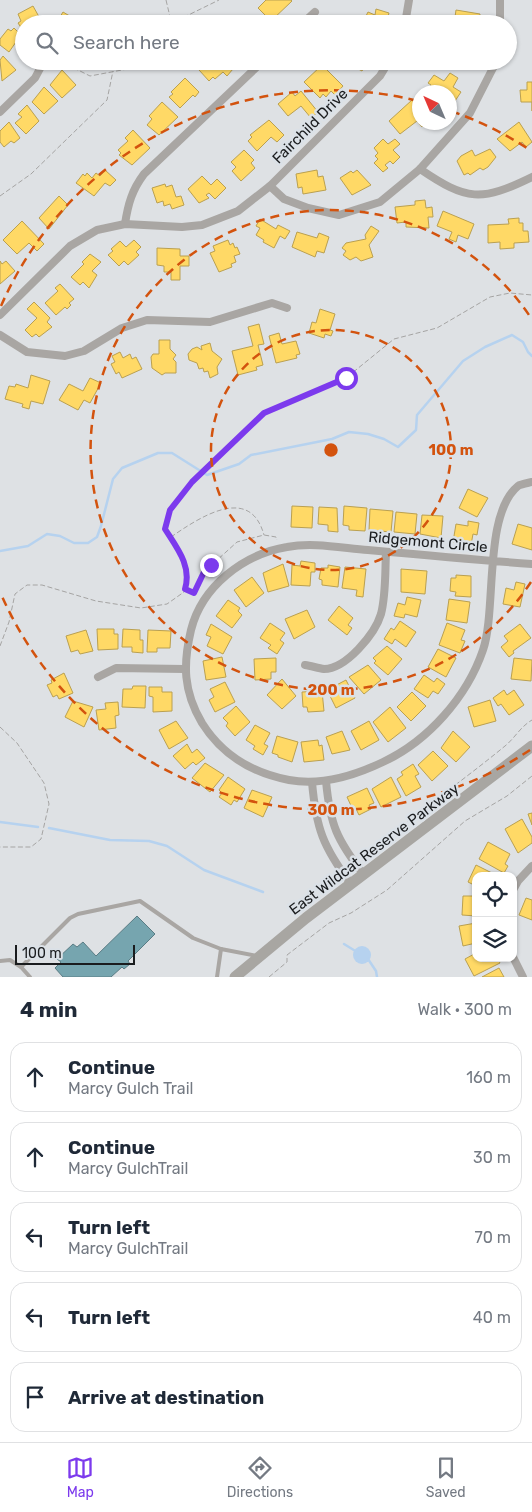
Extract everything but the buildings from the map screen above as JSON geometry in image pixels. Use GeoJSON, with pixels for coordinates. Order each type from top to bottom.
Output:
{"type":"FeatureCollection","features":[{"type":"Feature","properties":{"kind":"main road","name":"East Wildcat Reserve Parkway"},"geometry":{"type":"LineString","coordinates":[[235,977],[351,884],[532,746]]}},
{"type":"Feature","properties":{"kind":"street"},"geometry":{"type":"LineString","coordinates":[[406,15],[409,0]]}},
{"type":"Feature","properties":{"kind":"street"},"geometry":{"type":"LineString","coordinates":[[500,0],[500,15]]}},
{"type":"Feature","properties":{"kind":"street"},"geometry":{"type":"LineString","coordinates":[[312,15],[315,12]]}},
{"type":"Feature","properties":{"kind":"street"},"geometry":{"type":"LineString","coordinates":[[0,112],[35,78],[39,70]]}},
{"type":"Feature","properties":{"kind":"street"},"geometry":{"type":"LineString","coordinates":[[125,224],[129,199],[135,186],[144,174],[254,70]]}},
{"type":"Feature","properties":{"kind":"street","name":"Fairchild Drive"},"geometry":{"type":"LineString","coordinates":[[0,315],[70,246],[84,236],[110,225],[182,227],[202,225],[238,211],[270,186],[380,76],[384,70]]}},
{"type":"Feature","properties":{"kind":"street"},"geometry":{"type":"LineString","coordinates":[[270,186],[284,199],[308,208],[339,215],[380,202],[420,169],[470,113],[492,70]]}},
{"type":"Feature","properties":{"kind":"street"},"geometry":{"type":"LineString","coordinates":[[420,169],[444,185],[469,195],[501,193],[532,177]]}},
{"type":"Feature","properties":{"kind":"street"},"geometry":{"type":"LineString","coordinates":[[0,335],[27,352],[65,356],[84,351],[122,328],[147,320],[210,322],[272,303],[287,308]]}},
{"type":"Feature","properties":{"kind":"street"},"geometry":{"type":"LineString","coordinates":[[532,482],[518,486],[508,500],[500,518],[494,561],[532,564]]}},
{"type":"Feature","properties":{"kind":"street","name":"Ridgemont Circle"},"geometry":{"type":"LineString","coordinates":[[303,545],[494,561],[484,649],[460,696],[431,729],[411,746],[368,769],[326,782],[294,781],[258,772],[241,763],[224,750],[209,734],[200,720],[192,700],[184,669],[192,625],[200,607],[210,592],[236,568],[252,558],[278,549],[303,545]]}},
{"type":"Feature","properties":{"kind":"street"},"geometry":{"type":"LineString","coordinates":[[305,665],[325,669],[338,665],[352,656],[363,643],[380,615],[386,552]]}},
{"type":"Feature","properties":{"kind":"street"},"geometry":{"type":"LineString","coordinates":[[98,677],[116,668],[184,669]]}},
{"type":"Feature","properties":{"kind":"street"},"geometry":{"type":"LineString","coordinates":[[312,782],[314,813],[326,847],[351,884]]}},
{"type":"Feature","properties":{"kind":"street"},"geometry":{"type":"LineString","coordinates":[[326,782],[331,821],[339,840],[364,875]]}},
{"type":"Feature","properties":{"kind":"street"},"geometry":{"type":"LineString","coordinates":[[517,883],[532,866]]}},
{"type":"Feature","properties":{"kind":"street"},"geometry":{"type":"LineString","coordinates":[[516,962],[523,977]]}},
{"type":"Feature","properties":{"kind":"lane"},"geometry":{"type":"LineString","coordinates":[[20,967],[74,916],[136,901],[147,904],[193,938],[221,949],[260,956]]}},
{"type":"Feature","properties":{"kind":"lane"},"geometry":{"type":"LineString","coordinates":[[218,977],[221,949]]}},
{"type":"Feature","properties":{"kind":"lane"},"geometry":{"type":"LineString","coordinates":[[0,961],[10,960],[30,977]]}},
{"type":"Feature","properties":{"kind":"path"},"geometry":{"type":"LineString","coordinates":[[166,0],[169,15]]}},
{"type":"Feature","properties":{"kind":"path"},"geometry":{"type":"LineString","coordinates":[[188,15],[219,0]]}},
{"type":"Feature","properties":{"kind":"path"},"geometry":{"type":"LineString","coordinates":[[78,70],[90,76],[118,70]]}},
{"type":"Feature","properties":{"kind":"path"},"geometry":{"type":"LineString","coordinates":[[0,196],[31,174],[106,100],[113,71]]}},
{"type":"Feature","properties":{"kind":"path"},"geometry":{"type":"LineString","coordinates":[[0,646],[9,622],[15,594],[27,585],[42,585],[96,601],[141,608],[167,604],[184,592],[188,581],[185,560],[165,529],[170,510],[192,482],[264,413],[346,378],[394,340],[437,328],[490,297],[510,293],[532,295]]}},
{"type":"Feature","properties":{"kind":"path"},"geometry":{"type":"LineString","coordinates":[[170,537],[198,518],[231,508],[247,509],[260,521],[264,535]]}},
{"type":"Feature","properties":{"kind":"path"},"geometry":{"type":"LineString","coordinates":[[185,589],[194,593],[204,572],[237,542],[264,535],[276,537],[278,549]]}},
{"type":"Feature","properties":{"kind":"path"},"geometry":{"type":"LineString","coordinates":[[359,855],[368,853],[504,747],[518,730],[532,720]]}},
{"type":"Feature","properties":{"kind":"path"},"geometry":{"type":"LineString","coordinates":[[0,727],[17,743],[44,783],[49,804],[41,839],[31,847],[0,847]]}},
{"type":"Feature","properties":{"kind":"path"},"geometry":{"type":"LineString","coordinates":[[269,977],[287,962],[287,955],[329,923],[352,912],[387,890],[464,822],[507,796],[532,776]]}},
{"type":"Feature","properties":{"kind":"water"},"geometry":{"type":"Polygon","coordinates":[[[362,946],[368,949],[371,955],[368,961],[362,964],[356,961],[353,955],[356,949],[362,946]]]}},
{"type":"Feature","properties":{"kind":"waterway"},"geometry":{"type":"LineString","coordinates":[[0,551],[28,546],[47,534],[60,536],[74,543],[88,543],[97,537],[113,479],[122,468],[158,453],[172,453],[207,475],[239,464],[251,455],[332,439],[349,432],[368,434],[384,439],[398,447],[416,430],[417,415],[463,361],[485,347],[512,335],[523,342],[532,356]]}},
{"type":"Feature","properties":{"kind":"waterway"},"geometry":{"type":"LineString","coordinates":[[0,822],[38,827]]}},
{"type":"Feature","properties":{"kind":"waterway"},"geometry":{"type":"LineString","coordinates":[[49,828],[110,840],[149,841],[167,846],[204,870],[263,892]]}},
{"type":"Feature","properties":{"kind":"waterway"},"geometry":{"type":"LineString","coordinates":[[344,944],[357,952]]}},
{"type":"Feature","properties":{"kind":"waterway"},"geometry":{"type":"LineString","coordinates":[[368,959],[376,971],[377,977]]}},
{"type":"Feature","properties":{"kind":"route"},"geometry":{"type":"LineString","coordinates":[[211,565],[204,572],[194,593],[185,589],[188,581],[185,560],[165,529],[170,510],[192,482],[264,413],[346,378]]}}]}
